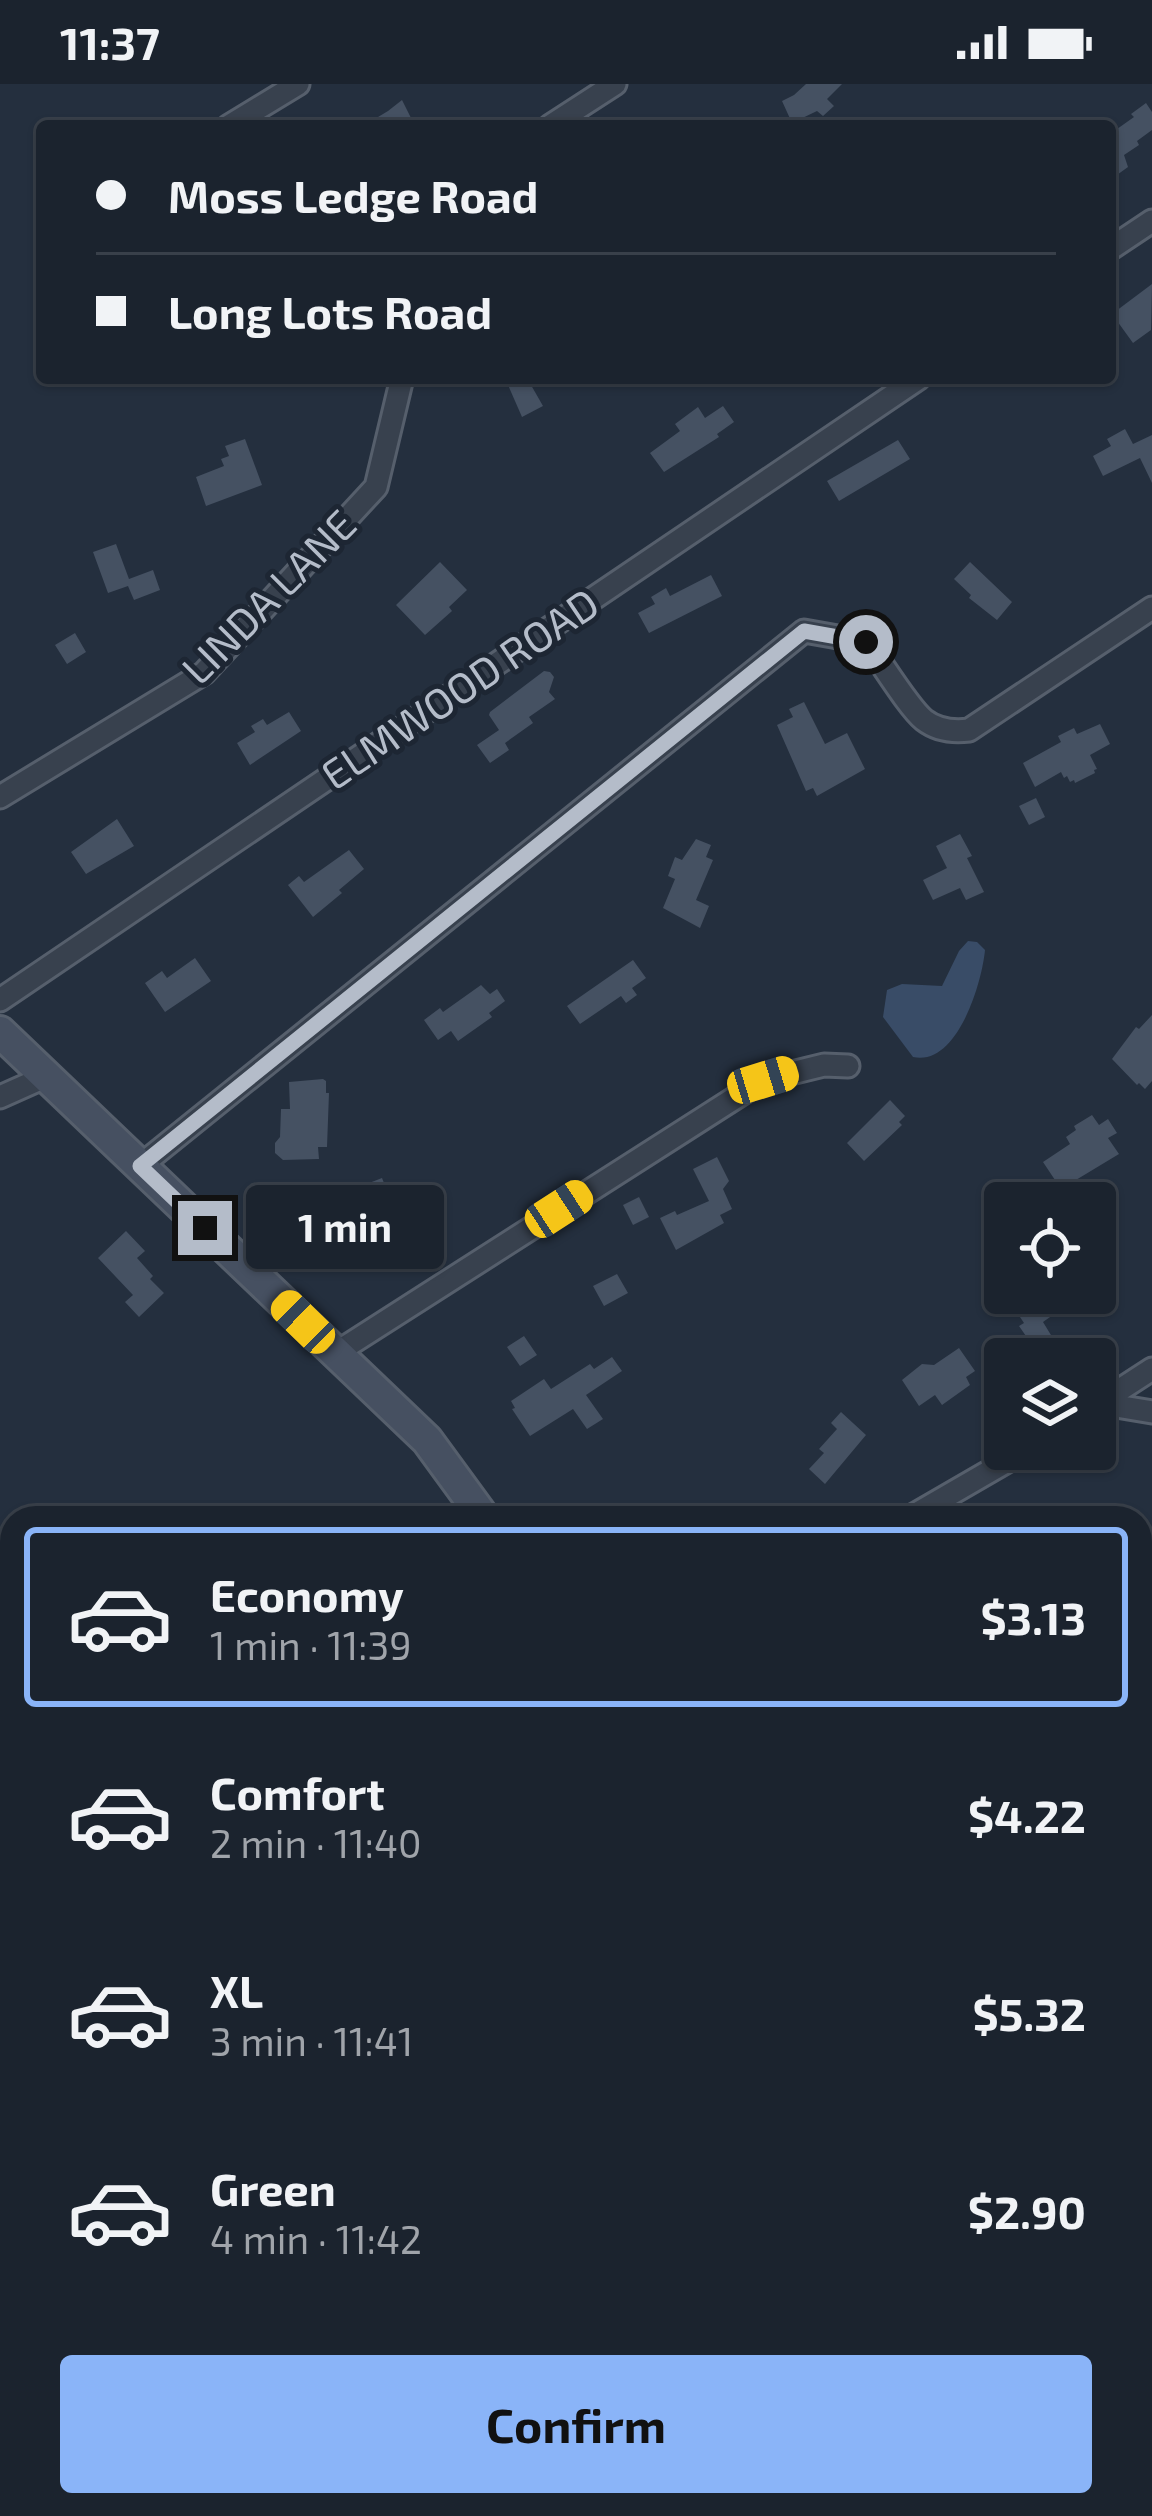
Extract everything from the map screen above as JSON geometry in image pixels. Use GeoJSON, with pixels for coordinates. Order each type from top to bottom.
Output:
{"type":"FeatureCollection","features":[{"type":"Feature","properties":{"kind":"main road"},"geometry":{"type":"LineString","coordinates":[[0,1032],[427,1440],[475,1506]]}},
{"type":"Feature","properties":{"kind":"street"},"geometry":{"type":"LineString","coordinates":[[239,120],[298,84]]}},
{"type":"Feature","properties":{"kind":"street"},"geometry":{"type":"LineString","coordinates":[[559,120],[615,84]]}},
{"type":"Feature","properties":{"kind":"street"},"geometry":{"type":"LineString","coordinates":[[1116,245],[1152,220]]}},
{"type":"Feature","properties":{"kind":"street","name":"LINDA LANE"},"geometry":{"type":"LineString","coordinates":[[0,797],[204,673],[376,487],[401,384]]}},
{"type":"Feature","properties":{"kind":"street","name":"ELMWOOD ROAD"},"geometry":{"type":"LineString","coordinates":[[0,1000],[910,384]]}},
{"type":"Feature","properties":{"kind":"street"},"geometry":{"type":"LineString","coordinates":[[140,1166],[804,631],[866,642],[922,719],[956,731],[970,730],[1152,608]]}},
{"type":"Feature","properties":{"kind":"street"},"geometry":{"type":"LineString","coordinates":[[336,1353],[763,1080],[824,1065],[848,1066]]}},
{"type":"Feature","properties":{"kind":"street"},"geometry":{"type":"LineString","coordinates":[[0,1097],[47,1076]]}},
{"type":"Feature","properties":{"kind":"street"},"geometry":{"type":"LineString","coordinates":[[1116,1392],[1152,1369]]}},
{"type":"Feature","properties":{"kind":"street"},"geometry":{"type":"LineString","coordinates":[[1116,1407],[1152,1412]]}},
{"type":"Feature","properties":{"kind":"street"},"geometry":{"type":"LineString","coordinates":[[930,1506],[992,1470]]}},
{"type":"Feature","properties":{"kind":"water"},"geometry":{"type":"Polygon","coordinates":[[[968,941],[985,950],[964,1020],[942,1049],[929,1057],[913,1057],[883,1017],[887,990],[902,984],[942,986],[968,941]]]}},
{"type":"Feature","properties":{"kind":"building"},"geometry":{"type":"Polygon","coordinates":[[[806,84],[842,84],[827,99],[834,106],[823,116],[817,111],[791,120],[782,101],[806,84]]]}},
{"type":"Feature","properties":{"kind":"building"},"geometry":{"type":"Polygon","coordinates":[[[402,100],[412,120],[373,120],[402,100]]]}},
{"type":"Feature","properties":{"kind":"building"},"geometry":{"type":"Polygon","coordinates":[[[1146,103],[1152,112],[1152,130],[1124,155],[1128,167],[1116,176],[1116,130],[1134,117],[1131,114],[1146,103]]]}},
{"type":"Feature","properties":{"kind":"building"},"geometry":{"type":"Polygon","coordinates":[[[1152,284],[1151,330],[1133,343],[1116,320],[1116,311],[1152,284]]]}},
{"type":"Feature","properties":{"kind":"building"},"geometry":{"type":"Polygon","coordinates":[[[508,384],[530,384],[543,406],[522,417],[508,384]]]}},
{"type":"Feature","properties":{"kind":"building"},"geometry":{"type":"Polygon","coordinates":[[[723,406],[734,422],[664,472],[650,453],[680,431],[675,424],[698,407],[705,418],[723,406]]]}},
{"type":"Feature","properties":{"kind":"building"},"geometry":{"type":"Polygon","coordinates":[[[1125,429],[1133,444],[1152,435],[1152,483],[1140,458],[1103,476],[1093,456],[1111,446],[1107,439],[1125,429]]]}},
{"type":"Feature","properties":{"kind":"building"},"geometry":{"type":"Polygon","coordinates":[[[245,439],[262,485],[206,506],[196,477],[224,466],[221,459],[229,456],[225,446],[245,439]]]}},
{"type":"Feature","properties":{"kind":"building"},"geometry":{"type":"Polygon","coordinates":[[[898,440],[910,459],[839,501],[827,481],[898,440]]]}},
{"type":"Feature","properties":{"kind":"building"},"geometry":{"type":"Polygon","coordinates":[[[116,544],[129,579],[153,570],[160,590],[134,600],[128,586],[108,593],[93,552],[116,544]]]}},
{"type":"Feature","properties":{"kind":"building"},"geometry":{"type":"Polygon","coordinates":[[[440,562],[467,590],[425,635],[396,605],[440,562]]]}},
{"type":"Feature","properties":{"kind":"building"},"geometry":{"type":"Polygon","coordinates":[[[970,562],[1012,602],[997,620],[954,579],[970,562]]]}},
{"type":"Feature","properties":{"kind":"building"},"geometry":{"type":"Polygon","coordinates":[[[711,575],[722,596],[649,633],[638,613],[655,604],[651,597],[666,588],[670,596],[711,575]]]}},
{"type":"Feature","properties":{"kind":"building"},"geometry":{"type":"Polygon","coordinates":[[[75,633],[86,652],[67,664],[55,645],[75,633]]]}},
{"type":"Feature","properties":{"kind":"building"},"geometry":{"type":"Polygon","coordinates":[[[544,671],[554,677],[549,692],[555,699],[529,717],[533,723],[505,743],[509,750],[490,763],[477,745],[499,730],[490,712],[544,671]]]}},
{"type":"Feature","properties":{"kind":"building"},"geometry":{"type":"Polygon","coordinates":[[[804,702],[825,744],[847,733],[865,769],[817,796],[813,788],[806,791],[777,725],[793,717],[789,709],[804,702]]]}},
{"type":"Feature","properties":{"kind":"building"},"geometry":{"type":"Polygon","coordinates":[[[289,712],[301,731],[250,765],[237,743],[255,732],[251,726],[263,719],[267,725],[289,712]]]}},
{"type":"Feature","properties":{"kind":"building"},"geometry":{"type":"Polygon","coordinates":[[[1100,724],[1110,744],[1090,755],[1095,773],[1075,783],[1061,772],[1035,787],[1023,763],[1061,742],[1058,736],[1100,724]]]}},
{"type":"Feature","properties":{"kind":"building"},"geometry":{"type":"Polygon","coordinates":[[[1036,798],[1045,817],[1029,825],[1019,806],[1036,798]]]}},
{"type":"Feature","properties":{"kind":"building"},"geometry":{"type":"Polygon","coordinates":[[[117,819],[134,846],[86,874],[71,852],[117,819]]]}},
{"type":"Feature","properties":{"kind":"building"},"geometry":{"type":"Polygon","coordinates":[[[960,834],[984,892],[966,900],[960,888],[933,900],[923,880],[947,868],[936,846],[960,834]]]}},
{"type":"Feature","properties":{"kind":"building"},"geometry":{"type":"Polygon","coordinates":[[[696,839],[711,845],[706,857],[713,860],[696,900],[709,906],[700,928],[663,908],[675,879],[668,876],[675,857],[682,860],[696,839]]]}},
{"type":"Feature","properties":{"kind":"building"},"geometry":{"type":"Polygon","coordinates":[[[349,850],[364,869],[313,917],[288,885],[299,876],[304,882],[349,850]]]}},
{"type":"Feature","properties":{"kind":"building"},"geometry":{"type":"Polygon","coordinates":[[[195,958],[211,981],[165,1012],[145,983],[162,971],[167,978],[195,958]]]}},
{"type":"Feature","properties":{"kind":"building"},"geometry":{"type":"Polygon","coordinates":[[[633,960],[646,978],[632,988],[637,995],[626,1003],[621,996],[580,1024],[567,1006],[633,960]]]}},
{"type":"Feature","properties":{"kind":"building"},"geometry":{"type":"Polygon","coordinates":[[[481,985],[490,994],[497,989],[505,1001],[489,1013],[492,1017],[458,1041],[451,1031],[438,1040],[424,1020],[481,985]]]}},
{"type":"Feature","properties":{"kind":"building"},"geometry":{"type":"Polygon","coordinates":[[[1152,1015],[1152,1081],[1145,1089],[1112,1059],[1136,1027],[1152,1015]]]}},
{"type":"Feature","properties":{"kind":"building"},"geometry":{"type":"Polygon","coordinates":[[[323,1079],[329,1093],[327,1147],[318,1147],[319,1159],[283,1160],[275,1153],[275,1143],[280,1137],[281,1109],[290,1109],[289,1082],[323,1079]]]}},
{"type":"Feature","properties":{"kind":"building"},"geometry":{"type":"Polygon","coordinates":[[[890,1100],[905,1116],[899,1122],[902,1125],[864,1161],[847,1143],[890,1100]]]}},
{"type":"Feature","properties":{"kind":"building"},"geometry":{"type":"Polygon","coordinates":[[[1092,1115],[1099,1125],[1108,1119],[1117,1133],[1108,1138],[1119,1154],[1073,1182],[1056,1182],[1043,1162],[1070,1144],[1066,1137],[1076,1130],[1074,1126],[1092,1115]]]}},
{"type":"Feature","properties":{"kind":"building"},"geometry":{"type":"Polygon","coordinates":[[[717,1157],[729,1181],[723,1189],[732,1209],[720,1215],[724,1223],[676,1250],[660,1218],[709,1201],[693,1169],[717,1157]]]}},
{"type":"Feature","properties":{"kind":"building"},"geometry":{"type":"Polygon","coordinates":[[[382,1178],[388,1193],[396,1191],[400,1200],[407,1197],[413,1213],[401,1217],[407,1233],[400,1240],[405,1255],[373,1267],[365,1247],[382,1240],[364,1185],[382,1178]]]}},
{"type":"Feature","properties":{"kind":"building"},"geometry":{"type":"Polygon","coordinates":[[[639,1197],[649,1217],[633,1225],[623,1205],[639,1197]]]}},
{"type":"Feature","properties":{"kind":"building"},"geometry":{"type":"Polygon","coordinates":[[[126,1231],[145,1251],[137,1258],[164,1293],[139,1317],[125,1302],[133,1295],[98,1258],[126,1231]]]}},
{"type":"Feature","properties":{"kind":"building"},"geometry":{"type":"Polygon","coordinates":[[[617,1274],[628,1293],[604,1306],[593,1286],[617,1274]]]}},
{"type":"Feature","properties":{"kind":"building"},"geometry":{"type":"Polygon","coordinates":[[[1018,1314],[1054,1314],[1043,1322],[1053,1338],[1027,1338],[1019,1326],[1024,1323],[1018,1314]]]}},
{"type":"Feature","properties":{"kind":"building"},"geometry":{"type":"Polygon","coordinates":[[[524,1336],[537,1355],[520,1366],[507,1347],[524,1336]]]}},
{"type":"Feature","properties":{"kind":"building"},"geometry":{"type":"Polygon","coordinates":[[[959,1348],[975,1371],[966,1377],[970,1385],[942,1405],[935,1395],[919,1406],[902,1380],[922,1364],[934,1365],[959,1348]]]}},
{"type":"Feature","properties":{"kind":"building"},"geometry":{"type":"Polygon","coordinates":[[[612,1357],[622,1371],[586,1395],[603,1419],[587,1429],[573,1409],[530,1436],[511,1401],[544,1379],[551,1389],[590,1364],[594,1369],[612,1357]]]}},
{"type":"Feature","properties":{"kind":"building"},"geometry":{"type":"Polygon","coordinates":[[[841,1412],[866,1435],[825,1484],[809,1469],[824,1453],[819,1449],[837,1429],[831,1423],[841,1412]]]}},
{"type":"Feature","properties":{"kind":"route"},"geometry":{"type":"LineString","coordinates":[[205,1228],[140,1166],[804,631],[866,642]]}}]}
